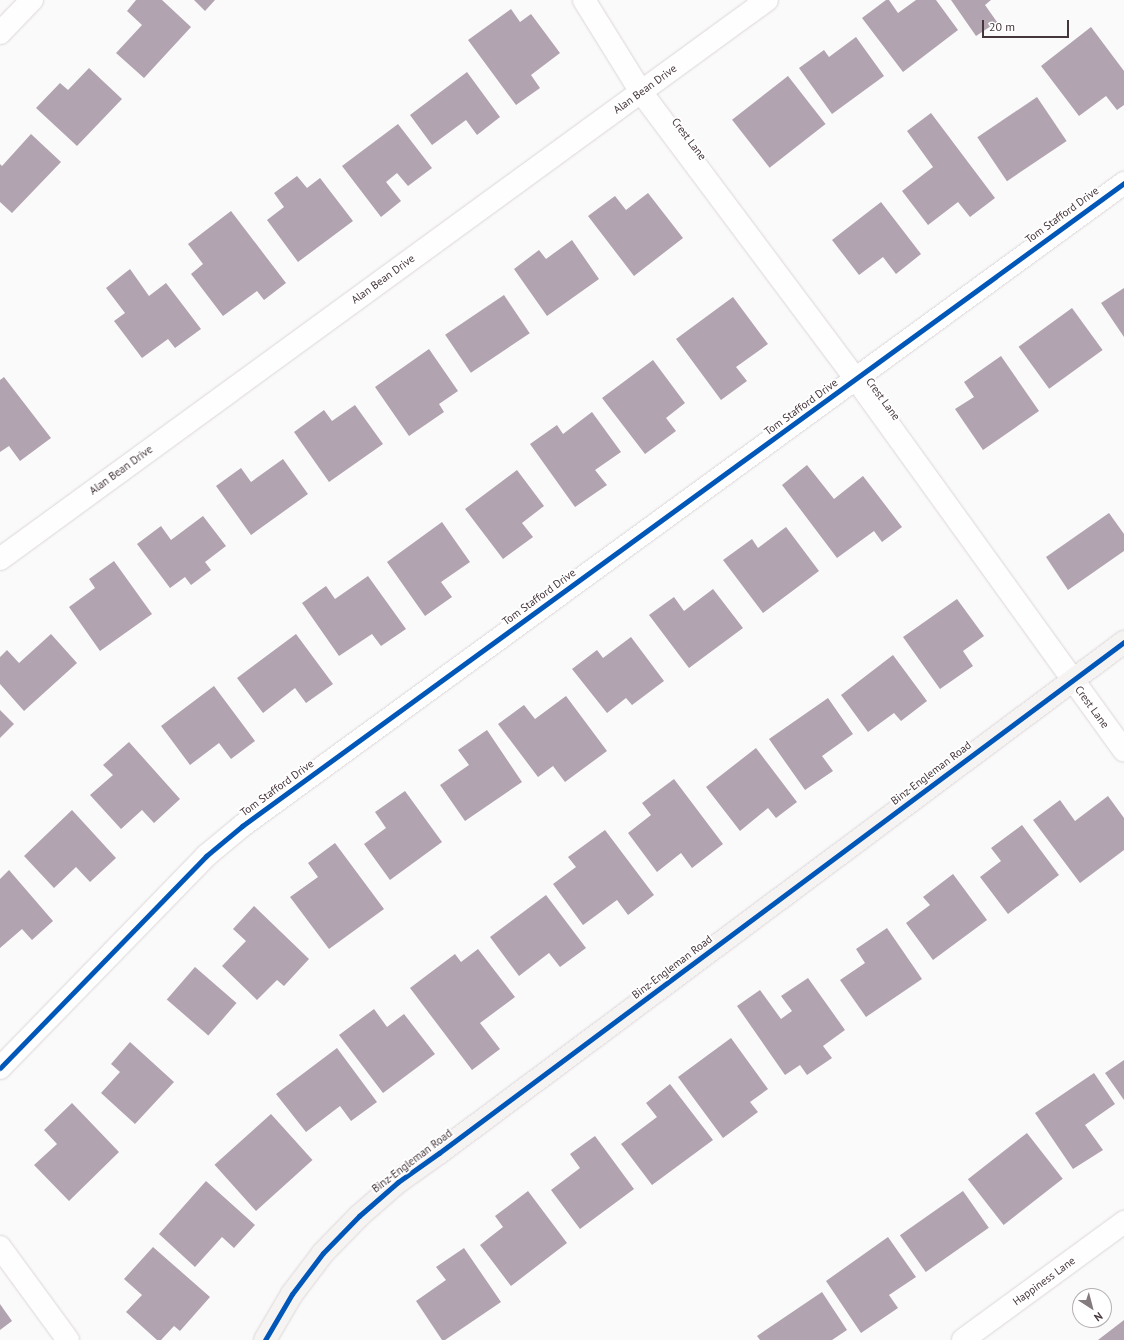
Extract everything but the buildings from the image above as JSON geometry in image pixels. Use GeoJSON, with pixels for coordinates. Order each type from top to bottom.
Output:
{"type":"FeatureCollection","features":[{"type":"Feature","properties":{"kind":"street"},"geometry":{"type":"LineString","coordinates":[[0,33],[32,0]]}},
{"type":"Feature","properties":{"kind":"street","name":"Crest Lane"},"geometry":{"type":"LineString","coordinates":[[584,0],[641,92],[856,379],[1124,751]]}},
{"type":"Feature","properties":{"kind":"street","name":"Alan Bean Drive"},"geometry":{"type":"LineString","coordinates":[[0,559],[767,0]]}},
{"type":"Feature","properties":{"kind":"street","name":"Tom Stafford Drive"},"geometry":{"type":"LineString","coordinates":[[0,1068],[206,856],[242,826],[1124,183]]}},
{"type":"Feature","properties":{"kind":"street","name":"Binz-Engleman Road"},"geometry":{"type":"LineString","coordinates":[[265,1340],[292,1294],[323,1253],[359,1216],[398,1182],[452,1144],[1124,642]]}},
{"type":"Feature","properties":{"kind":"street","name":"Happiness Lane"},"geometry":{"type":"LineString","coordinates":[[963,1340],[1124,1222]]}},
{"type":"Feature","properties":{"kind":"street"},"geometry":{"type":"LineString","coordinates":[[0,1247],[68,1340]]}},
{"type":"Feature","properties":{"kind":"cycle path"},"geometry":{"type":"LineString","coordinates":[[0,1068],[206,856],[242,826],[1124,183]]}},
{"type":"Feature","properties":{"kind":"cycle path"},"geometry":{"type":"LineString","coordinates":[[265,1340],[292,1294],[323,1253],[359,1216],[398,1182],[439,1153],[1124,642]]}}]}
